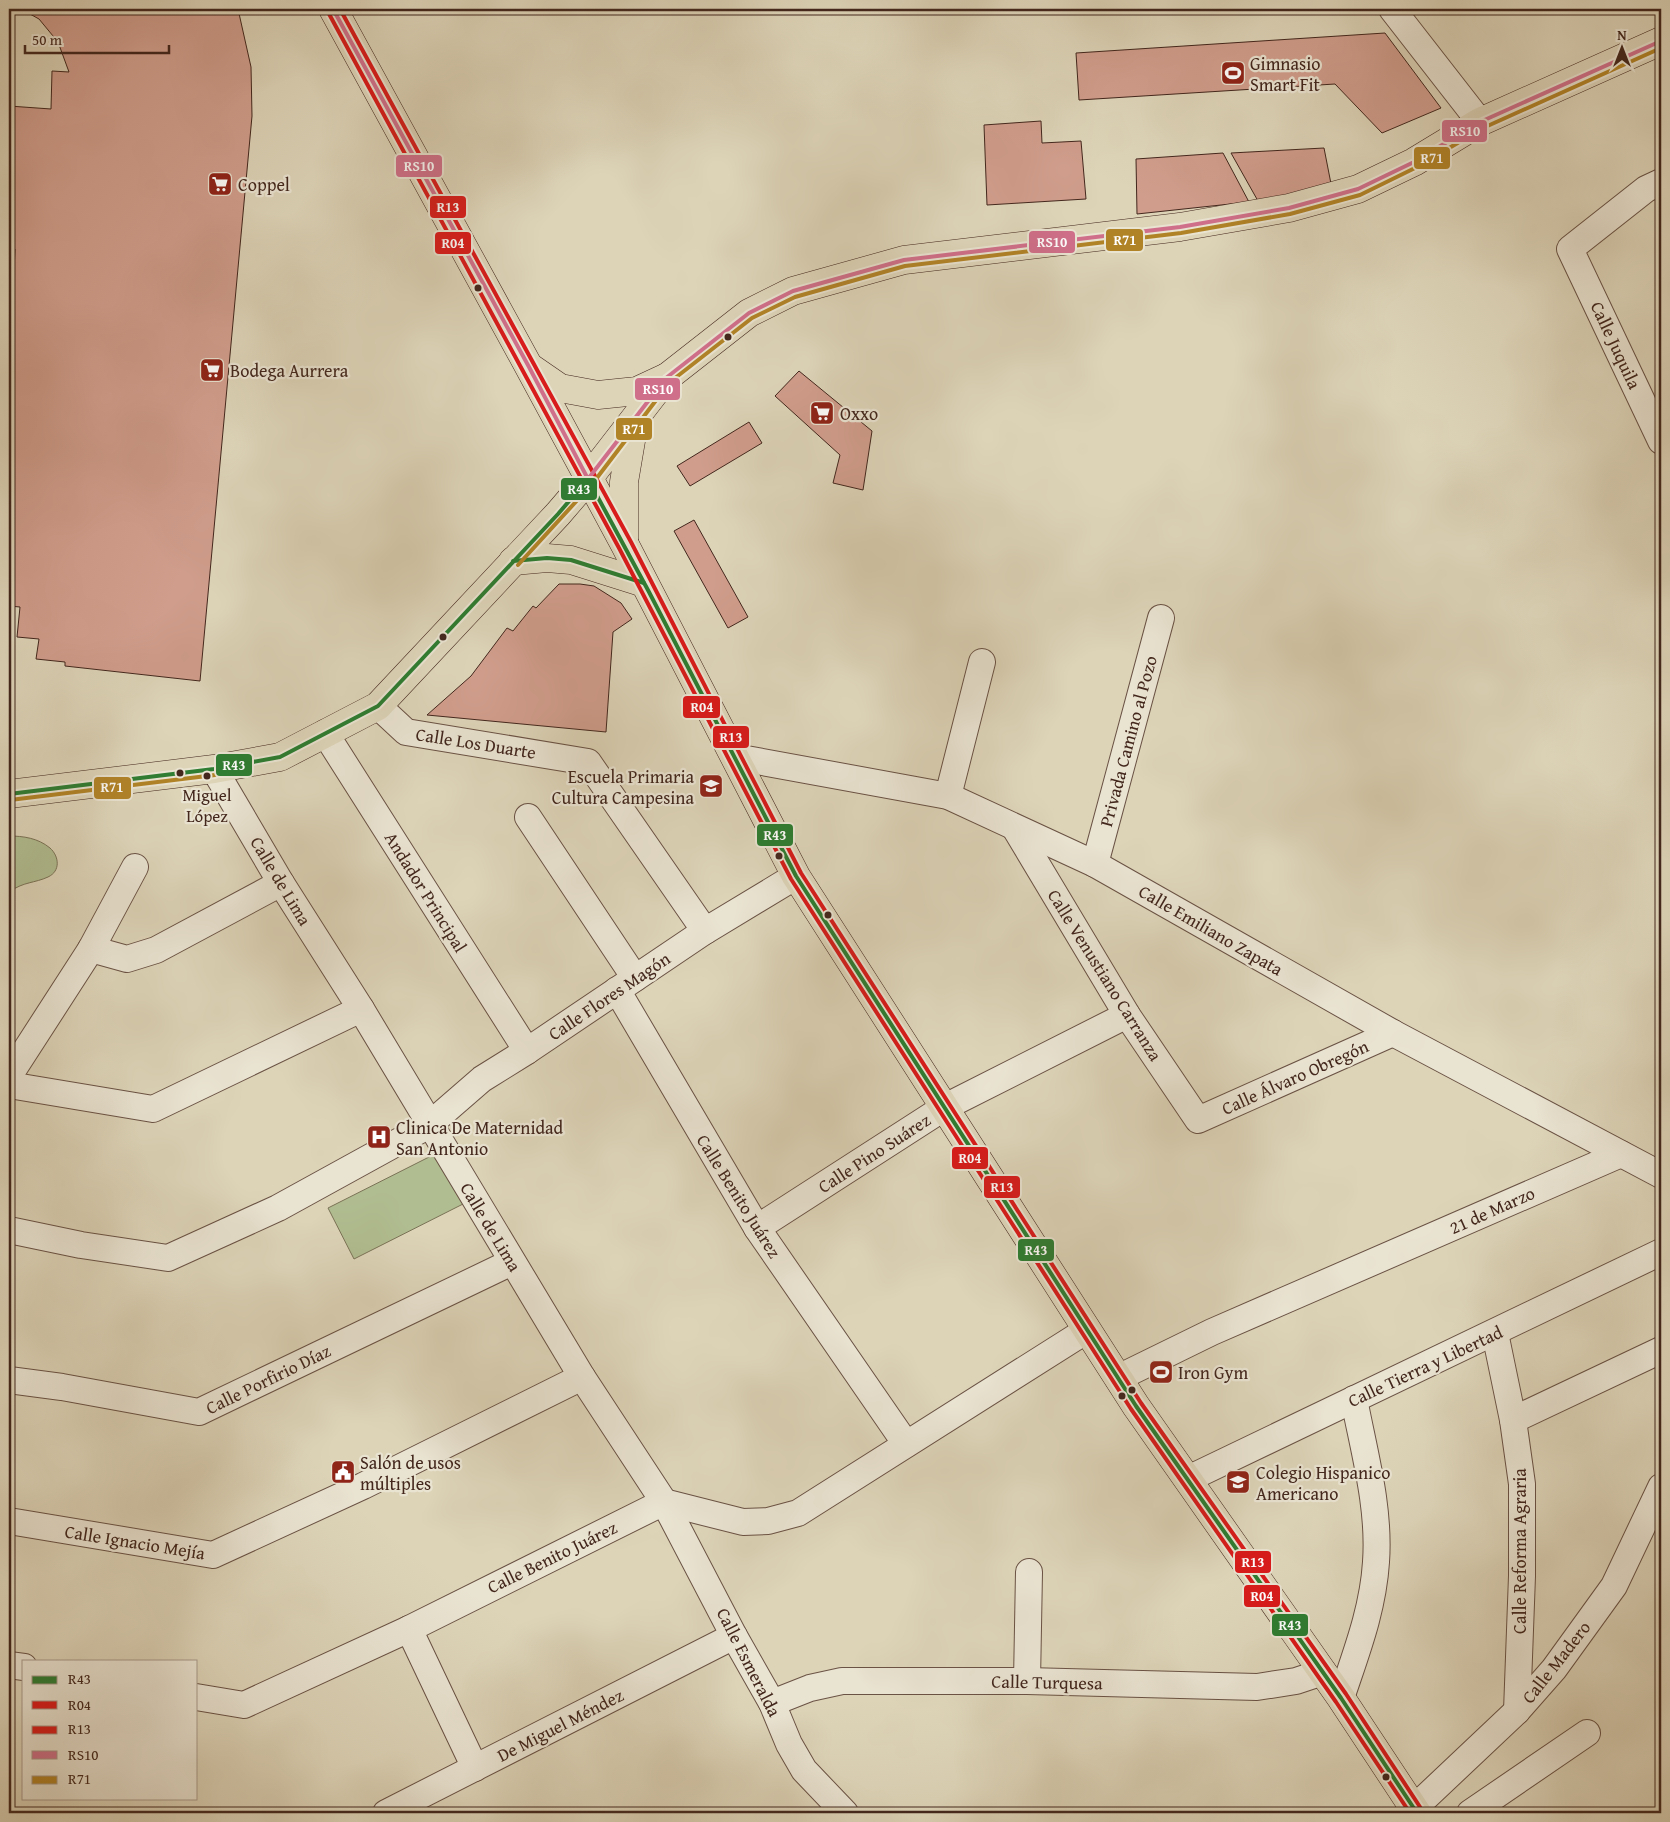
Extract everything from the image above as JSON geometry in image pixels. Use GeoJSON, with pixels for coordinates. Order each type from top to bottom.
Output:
{"type":"FeatureCollection","features":[{"type":"Feature","properties":{"kind":"main road"},"geometry":{"type":"LineString","coordinates":[[333,9],[529,367],[644,583],[796,876],[1118,1378],[1341,1698],[1413,1812]]}},
{"type":"Feature","properties":{"kind":"main road"},"geometry":{"type":"LineString","coordinates":[[529,367],[560,388],[598,395],[637,391],[666,378],[749,313],[793,291],[904,260],[1180,228],[1288,208],[1358,189],[1414,162],[1480,122],[1661,41]]}},
{"type":"Feature","properties":{"kind":"main road"},"geometry":{"type":"LineString","coordinates":[[9,795],[214,769],[280,757],[378,706],[588,479],[666,378]]}},
{"type":"Feature","properties":{"kind":"main road"},"geometry":{"type":"LineString","coordinates":[[624,545],[624,482],[635,419]]}},
{"type":"Feature","properties":{"kind":"main road"},"geometry":{"type":"LineString","coordinates":[[513,561],[547,558],[571,560],[644,583]]}},
{"type":"Feature","properties":{"kind":"street"},"geometry":{"type":"LineString","coordinates":[[1392,9],[1480,122]]}},
{"type":"Feature","properties":{"kind":"street","name":"Calle Juquila"},"geometry":{"type":"LineString","coordinates":[[1661,182],[1646,189],[1570,248],[1661,441]]}},
{"type":"Feature","properties":{"kind":"street","name":"Privada Camino al Pozo"},"geometry":{"type":"LineString","coordinates":[[1095,864],[1161,618]]}},
{"type":"Feature","properties":{"kind":"street"},"geometry":{"type":"LineString","coordinates":[[948,796],[982,662]]}},
{"type":"Feature","properties":{"kind":"street","name":"Calle Los Duarte"},"geometry":{"type":"LineString","coordinates":[[378,706],[406,732],[588,762],[705,931]]}},
{"type":"Feature","properties":{"kind":"street","name":"Andador Principal"},"geometry":{"type":"LineString","coordinates":[[325,733],[527,1051]]}},
{"type":"Feature","properties":{"kind":"street","name":"Calle Emiliano Zapata"},"geometry":{"type":"LineString","coordinates":[[735,757],[948,796],[1095,864],[1392,1033],[1661,1176]]}},
{"type":"Feature","properties":{"kind":"street","name":"Calle de Lima"},"geometry":{"type":"LineString","coordinates":[[214,769],[282,883],[361,1009],[429,1126],[582,1378],[664,1502]]}},
{"type":"Feature","properties":{"kind":"street","name":"Calle Benito Juárez"},"geometry":{"type":"LineString","coordinates":[[528,817],[626,984],[757,1228],[906,1444]]}},
{"type":"Feature","properties":{"kind":"street","name":"Calle Venustiano Carranza"},"geometry":{"type":"LineString","coordinates":[[1015,828],[1127,1015],[1198,1120]]}},
{"type":"Feature","properties":{"kind":"street"},"geometry":{"type":"LineString","coordinates":[[9,1076],[91,949],[135,867]]}},
{"type":"Feature","properties":{"kind":"street","name":"Calle Flores Magón"},"geometry":{"type":"LineString","coordinates":[[9,1230],[81,1245],[168,1258],[278,1208],[429,1126],[482,1079],[527,1051],[705,931],[796,876]]}},
{"type":"Feature","properties":{"kind":"street"},"geometry":{"type":"LineString","coordinates":[[91,949],[126,959],[156,950],[282,883]]}},
{"type":"Feature","properties":{"kind":"street"},"geometry":{"type":"LineString","coordinates":[[9,1085],[153,1109],[361,1009]]}},
{"type":"Feature","properties":{"kind":"street","name":"Calle Pino Suárez"},"geometry":{"type":"LineString","coordinates":[[757,1228],[945,1107],[1127,1015]]}},
{"type":"Feature","properties":{"kind":"street","name":"Calle Álvaro Obregón"},"geometry":{"type":"LineString","coordinates":[[1198,1120],[1392,1033]]}},
{"type":"Feature","properties":{"kind":"street","name":"21 de Marzo"},"geometry":{"type":"LineString","coordinates":[[1118,1378],[1212,1332],[1621,1154]]}},
{"type":"Feature","properties":{"kind":"street","name":"Calle Tierra y Libertad"},"geometry":{"type":"LineString","coordinates":[[1188,1479],[1661,1252]]}},
{"type":"Feature","properties":{"kind":"street","name":"Calle Porfirio Díaz"},"geometry":{"type":"LineString","coordinates":[[9,1380],[62,1387],[199,1412],[512,1262]]}},
{"type":"Feature","properties":{"kind":"street"},"geometry":{"type":"LineString","coordinates":[[664,1502],[743,1522],[768,1521],[798,1513],[1087,1330]]}},
{"type":"Feature","properties":{"kind":"street","name":"Calle Reforma Agraria"},"geometry":{"type":"LineString","coordinates":[[1495,1332],[1513,1420],[1522,1484],[1522,1576],[1517,1711]]}},
{"type":"Feature","properties":{"kind":"street"},"geometry":{"type":"LineString","coordinates":[[1513,1420],[1661,1350]]}},
{"type":"Feature","properties":{"kind":"street","name":"Calle Ignacio Mejía"},"geometry":{"type":"LineString","coordinates":[[9,1521],[213,1555],[363,1486],[582,1378]]}},
{"type":"Feature","properties":{"kind":"street"},"geometry":{"type":"LineString","coordinates":[[1341,1698],[1365,1628],[1376,1562],[1376,1520],[1354,1399]]}},
{"type":"Feature","properties":{"kind":"street","name":"Calle Madero"},"geometry":{"type":"LineString","coordinates":[[1413,1812],[1517,1711],[1554,1669],[1614,1586],[1661,1487]]}},
{"type":"Feature","properties":{"kind":"street","name":"Calle Benito Juárez"},"geometry":{"type":"LineString","coordinates":[[198,1697],[244,1705],[409,1629],[664,1502]]}},
{"type":"Feature","properties":{"kind":"street","name":"Calle Esmeralda"},"geometry":{"type":"LineString","coordinates":[[664,1502],[734,1636],[772,1703],[789,1744],[804,1770],[845,1813]]}},
{"type":"Feature","properties":{"kind":"street"},"geometry":{"type":"LineString","coordinates":[[1027,1680],[1029,1572]]}},
{"type":"Feature","properties":{"kind":"street"},"geometry":{"type":"LineString","coordinates":[[409,1629],[475,1768]]}},
{"type":"Feature","properties":{"kind":"street","name":"De Miguel Méndez"},"geometry":{"type":"LineString","coordinates":[[386,1813],[734,1636]]}},
{"type":"Feature","properties":{"kind":"street"},"geometry":{"type":"LineString","coordinates":[[9,1665],[22,1667]]}},
{"type":"Feature","properties":{"kind":"street","name":"Calle Turquesa"},"geometry":{"type":"LineString","coordinates":[[772,1703],[810,1688],[842,1680],[1027,1680],[1257,1687],[1296,1681],[1323,1672]]}},
{"type":"Feature","properties":{"kind":"street"},"geometry":{"type":"LineString","coordinates":[[1470,1813],[1587,1732]]}},
{"type":"Feature","properties":{"kind":"green space"},"geometry":{"type":"Polygon","coordinates":[[[9,836],[30,838],[50,848],[57,859],[57,867],[48,877],[11,891],[9,926],[9,836]]]}},
{"type":"Feature","properties":{"kind":"green space"},"geometry":{"type":"Polygon","coordinates":[[[435,1154],[465,1203],[354,1259],[328,1208],[435,1154]]]}},
{"type":"Feature","properties":{"kind":"building"},"geometry":{"type":"Polygon","coordinates":[[[21,9],[238,9],[251,67],[252,116],[200,681],[65,666],[65,662],[36,659],[39,639],[17,637],[20,607],[9,606],[9,314],[12,314],[15,249],[9,249],[9,106],[51,109],[52,71],[69,72],[58,42],[39,19],[21,9]]]}},
{"type":"Feature","properties":{"kind":"building"},"geometry":{"type":"Polygon","coordinates":[[[1385,33],[1441,108],[1382,133],[1335,84],[1079,100],[1076,53],[1385,33]]]}},
{"type":"Feature","properties":{"kind":"building"},"geometry":{"type":"Polygon","coordinates":[[[1041,121],[1042,143],[1081,141],[1086,199],[987,205],[984,125],[1041,121]]]}},
{"type":"Feature","properties":{"kind":"building"},"geometry":{"type":"Polygon","coordinates":[[[1324,148],[1333,194],[1258,201],[1231,153],[1324,148]]]}},
{"type":"Feature","properties":{"kind":"building"},"geometry":{"type":"Polygon","coordinates":[[[1223,153],[1249,202],[1137,214],[1136,159],[1223,153]]]}},
{"type":"Feature","properties":{"kind":"building","name":"Oxxo"},"geometry":{"type":"Polygon","coordinates":[[[799,371],[872,431],[863,490],[833,483],[840,455],[775,396],[799,371]]]}},
{"type":"Feature","properties":{"kind":"building"},"geometry":{"type":"Polygon","coordinates":[[[749,422],[762,443],[690,486],[677,466],[749,422]]]}},
{"type":"Feature","properties":{"kind":"building"},"geometry":{"type":"Polygon","coordinates":[[[694,520],[748,617],[728,628],[674,531],[694,520]]]}},
{"type":"Feature","properties":{"kind":"building"},"geometry":{"type":"Polygon","coordinates":[[[559,584],[594,586],[621,603],[632,619],[613,632],[606,732],[427,715],[471,676],[507,628],[513,631],[533,606],[536,608],[559,584]]]}},
{"type":"Feature","properties":{"kind":"transit line","name":"RS10"},"geometry":{"type":"LineString","coordinates":[[333,9],[529,367],[588,479],[666,378],[749,313],[793,291],[904,260],[1180,227],[1289,208],[1358,189],[1414,162],[1480,122],[1661,41]]}},
{"type":"Feature","properties":{"kind":"transit line","name":"R13"},"geometry":{"type":"LineString","coordinates":[[340,9],[631,542],[801,873],[1141,1403],[1346,1694],[1422,1810]]}},
{"type":"Feature","properties":{"kind":"transit line","name":"R04"},"geometry":{"type":"LineString","coordinates":[[328,12],[619,548],[791,879],[1131,1409],[1336,1702],[1410,1813]]}},
{"type":"Feature","properties":{"kind":"transit line","name":"R71"},"geometry":{"type":"LineString","coordinates":[[518,565],[593,483],[670,382],[752,318],[795,297],[905,266],[1181,233],[1290,214],[1360,195],[1417,167],[1483,128],[1661,48]]}},
{"type":"Feature","properties":{"kind":"transit line","name":"R43"},"geometry":{"type":"LineString","coordinates":[[9,794],[214,769],[280,757],[378,706],[558,514],[588,479],[649,592],[796,876],[1136,1406],[1341,1698],[1417,1813]]}},
{"type":"Feature","properties":{"kind":"transit line","name":"R43"},"geometry":{"type":"LineString","coordinates":[[513,561],[547,558],[571,560],[644,583]]}},
{"type":"Feature","properties":{"kind":"transit line","name":"R71"},"geometry":{"type":"LineString","coordinates":[[10,800],[215,775]]}},
{"type":"Feature","properties":{"kind":"place","name":"Gimnasio Smart Fit"},"geometry":{"type":"Point","coordinates":[1233,73]}},
{"type":"Feature","properties":{"kind":"place","name":"Coppel"},"geometry":{"type":"Point","coordinates":[220,184]}},
{"type":"Feature","properties":{"kind":"place","name":"Bodega Aurrera"},"geometry":{"type":"Point","coordinates":[212,370]}},
{"type":"Feature","properties":{"kind":"place","name":"Oxxo"},"geometry":{"type":"Point","coordinates":[822,413]}},
{"type":"Feature","properties":{"kind":"place","name":"Miguel López"},"geometry":{"type":"Point","coordinates":[207,776]}},
{"type":"Feature","properties":{"kind":"place","name":"Escuela Primaria Cultura Campesina"},"geometry":{"type":"Point","coordinates":[711,786]}},
{"type":"Feature","properties":{"kind":"place","name":"Clinica De Maternidad San Antonio"},"geometry":{"type":"Point","coordinates":[379,1137]}},
{"type":"Feature","properties":{"kind":"place","name":"Iron Gym"},"geometry":{"type":"Point","coordinates":[1161,1372]}},
{"type":"Feature","properties":{"kind":"place","name":"Salón de usos múltiples"},"geometry":{"type":"Point","coordinates":[343,1472]}},
{"type":"Feature","properties":{"kind":"place","name":"Colegio Hispanico Americano"},"geometry":{"type":"Point","coordinates":[1238,1482]}}]}
